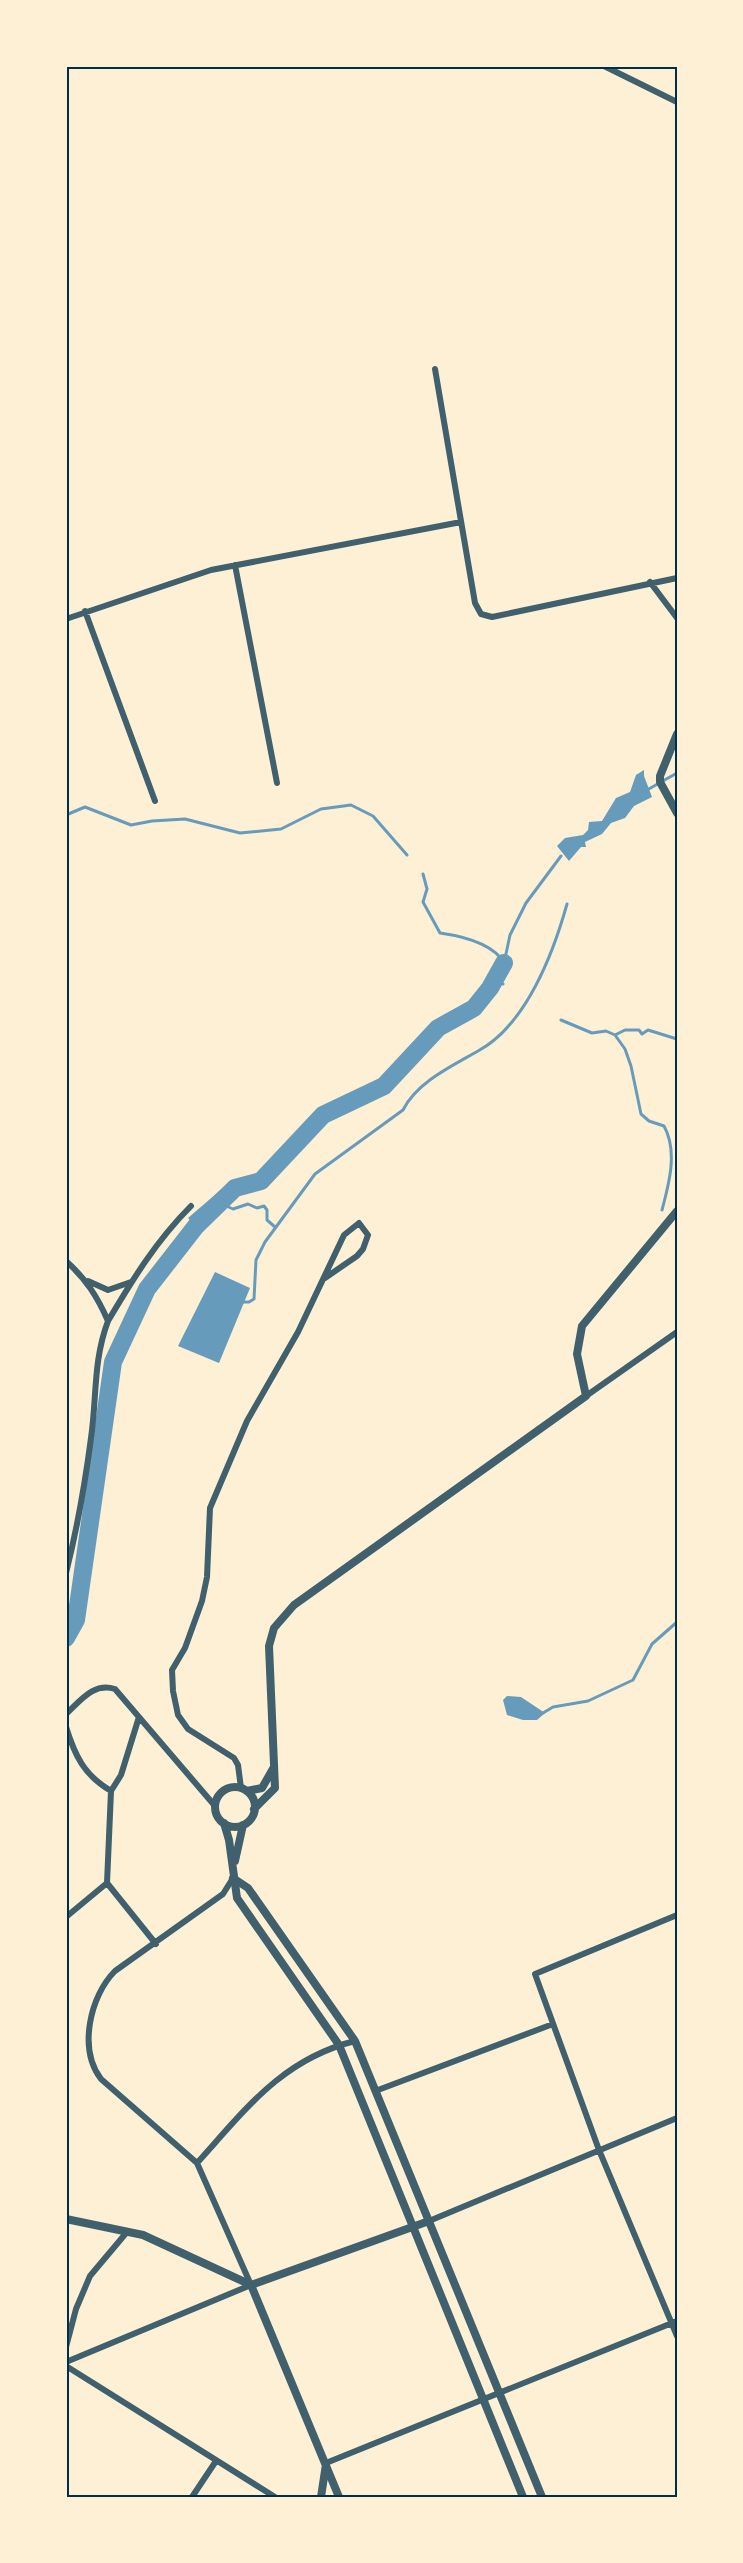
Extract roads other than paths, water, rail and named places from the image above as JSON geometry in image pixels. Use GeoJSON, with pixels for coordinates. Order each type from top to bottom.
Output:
{"type":"FeatureCollection","features":[{"type":"Feature","properties":{"kind":"street"},"geometry":{"type":"LineString","coordinates":[[604,66],[677,102]]}},
{"type":"Feature","properties":{"kind":"street"},"geometry":{"type":"LineString","coordinates":[[435,369],[475,603],[481,614],[492,617],[677,578]]}},
{"type":"Feature","properties":{"kind":"street"},"geometry":{"type":"LineString","coordinates":[[66,619],[211,570],[461,522]]}},
{"type":"Feature","properties":{"kind":"street"},"geometry":{"type":"LineString","coordinates":[[235,565],[277,783]]}},
{"type":"Feature","properties":{"kind":"street"},"geometry":{"type":"LineString","coordinates":[[650,582],[677,618]]}},
{"type":"Feature","properties":{"kind":"street"},"geometry":{"type":"LineString","coordinates":[[85,611],[155,801]]}},
{"type":"Feature","properties":{"kind":"street"},"geometry":{"type":"LineString","coordinates":[[677,734],[660,776],[660,782],[677,813]]}},
{"type":"Feature","properties":{"kind":"street"},"geometry":{"type":"LineString","coordinates":[[66,1573],[78,1525],[92,1436],[99,1346],[108,1321],[132,1281],[167,1230],[190,1206]]}},
{"type":"Feature","properties":{"kind":"street"},"geometry":{"type":"LineString","coordinates":[[586,1396],[577,1354],[582,1326],[677,1210]]}},
{"type":"Feature","properties":{"kind":"street"},"geometry":{"type":"LineString","coordinates":[[255,1809],[254,1802],[244,1790],[234,1758],[188,1729],[178,1715],[172,1670],[185,1648],[202,1601],[207,1576],[210,1508],[247,1421],[326,1278],[344,1234],[359,1223],[368,1235],[357,1256],[326,1278]]}},
{"type":"Feature","properties":{"kind":"street"},"geometry":{"type":"LineString","coordinates":[[66,1261],[87,1281],[108,1321]]}},
{"type":"Feature","properties":{"kind":"street"},"geometry":{"type":"LineString","coordinates":[[87,1281],[108,1290],[132,1281]]}},
{"type":"Feature","properties":{"kind":"street"},"geometry":{"type":"LineString","coordinates":[[66,1714],[96,1688],[105,1685],[115,1689],[215,1806],[218,1817],[232,1827],[243,1825],[250,1820],[255,1809],[275,1788],[269,1646],[274,1628],[284,1615],[294,1605],[677,1332]]}},
{"type":"Feature","properties":{"kind":"street"},"geometry":{"type":"LineString","coordinates":[[138,1716],[121,1775],[111,1791],[107,1883],[156,1944]]}},
{"type":"Feature","properties":{"kind":"street"},"geometry":{"type":"LineString","coordinates":[[66,1727],[81,1767],[93,1780],[111,1791]]}},
{"type":"Feature","properties":{"kind":"street"},"geometry":{"type":"LineString","coordinates":[[215,1806],[224,1791],[262,1788],[269,1780],[275,1763]]}},
{"type":"Feature","properties":{"kind":"street"},"geometry":{"type":"LineString","coordinates":[[224,1823],[231,1849],[237,1898],[339,2045],[523,2497]]}},
{"type":"Feature","properties":{"kind":"street"},"geometry":{"type":"LineString","coordinates":[[243,1825],[233,1878],[223,1894],[156,1944],[115,1971],[104,1982],[95,2004],[88,2047],[92,2068],[100,2079],[197,2163],[251,2285],[339,2497]]}},
{"type":"Feature","properties":{"kind":"street"},"geometry":{"type":"LineString","coordinates":[[233,1878],[248,1888],[356,2041],[378,2090],[542,2497]]}},
{"type":"Feature","properties":{"kind":"street"},"geometry":{"type":"LineString","coordinates":[[66,1917],[107,1883]]}},
{"type":"Feature","properties":{"kind":"street"},"geometry":{"type":"LineString","coordinates":[[677,1915],[535,1974],[599,2150],[674,2322],[677,2336]]}},
{"type":"Feature","properties":{"kind":"street"},"geometry":{"type":"LineString","coordinates":[[378,2090],[553,2024]]}},
{"type":"Feature","properties":{"kind":"street"},"geometry":{"type":"LineString","coordinates":[[197,2163],[259,2093],[276,2079],[339,2045],[356,2041]]}},
{"type":"Feature","properties":{"kind":"street"},"geometry":{"type":"LineString","coordinates":[[66,2364],[251,2285],[429,2221],[677,2118]]}},
{"type":"Feature","properties":{"kind":"street"},"geometry":{"type":"LineString","coordinates":[[66,2219],[143,2235],[251,2285]]}},
{"type":"Feature","properties":{"kind":"street"},"geometry":{"type":"LineString","coordinates":[[66,2347],[76,2309],[90,2276],[127,2232]]}},
{"type":"Feature","properties":{"kind":"street"},"geometry":{"type":"LineString","coordinates":[[326,2463],[674,2322]]}},
{"type":"Feature","properties":{"kind":"street"},"geometry":{"type":"LineString","coordinates":[[66,2364],[275,2497]]}},
{"type":"Feature","properties":{"kind":"street"},"geometry":{"type":"LineString","coordinates":[[192,2497],[216,2461]]}},
{"type":"Feature","properties":{"kind":"street"},"geometry":{"type":"LineString","coordinates":[[321,2497],[326,2463]]}},
{"type":"Feature","properties":{"kind":"water"},"geometry":{"type":"Polygon","coordinates":[[[644,770],[652,797],[634,806],[625,818],[611,823],[602,834],[585,842],[586,847],[581,847],[569,861],[557,846],[565,838],[583,835],[588,830],[589,822],[602,821],[616,798],[630,792],[636,775],[644,770]]]}},
{"type":"Feature","properties":{"kind":"water"},"geometry":{"type":"Polygon","coordinates":[[[231,1181],[239,1194],[200,1231],[188,1218],[231,1181]]]}},
{"type":"Feature","properties":{"kind":"water"},"geometry":{"type":"Polygon","coordinates":[[[215,1272],[250,1288],[219,1363],[178,1346],[215,1272]]]}},
{"type":"Feature","properties":{"kind":"water"},"geometry":{"type":"Polygon","coordinates":[[[507,1696],[521,1697],[545,1713],[537,1720],[523,1720],[507,1715],[503,1700],[507,1696]]]}},
{"type":"Feature","properties":{"kind":"waterway"},"geometry":{"type":"LineString","coordinates":[[647,790],[677,773]]}},
{"type":"Feature","properties":{"kind":"waterway"},"geometry":{"type":"LineString","coordinates":[[66,815],[85,807],[131,825],[185,819],[240,833],[281,829],[321,809],[351,805],[373,816],[407,855]]}},
{"type":"Feature","properties":{"kind":"waterway"},"geometry":{"type":"LineString","coordinates":[[504,963],[510,935],[526,903],[561,856]]}},
{"type":"Feature","properties":{"kind":"waterway"},"geometry":{"type":"LineString","coordinates":[[423,874],[427,889],[423,902],[440,933],[476,942],[492,950],[504,963]]}},
{"type":"Feature","properties":{"kind":"waterway"},"geometry":{"type":"LineString","coordinates":[[242,1302],[254,1299],[256,1260],[265,1242],[315,1174],[403,1110],[409,1100],[426,1083],[478,1051],[510,1024],[524,1006],[545,966],[567,904]]}},
{"type":"Feature","properties":{"kind":"waterway"},"geometry":{"type":"LineString","coordinates":[[66,1638],[76,1620],[113,1362],[147,1289],[196,1226],[235,1188],[261,1181],[323,1115],[384,1086],[438,1028],[474,1008],[490,988],[504,963]]}},
{"type":"Feature","properties":{"kind":"waterway"},"geometry":{"type":"LineString","coordinates":[[490,988],[497,982],[503,984]]}},
{"type":"Feature","properties":{"kind":"waterway"},"geometry":{"type":"LineString","coordinates":[[561,1020],[592,1033],[606,1031],[615,1035],[625,1030],[639,1030],[642,1034],[648,1030],[677,1039]]}},
{"type":"Feature","properties":{"kind":"waterway"},"geometry":{"type":"LineString","coordinates":[[615,1035],[625,1049],[631,1066],[641,1114],[649,1121],[664,1126],[671,1146],[671,1168],[662,1210]]}},
{"type":"Feature","properties":{"kind":"waterway"},"geometry":{"type":"LineString","coordinates":[[222,1204],[233,1209],[248,1204],[257,1208],[264,1206],[267,1210],[267,1220],[275,1227]]}},
{"type":"Feature","properties":{"kind":"waterway"},"geometry":{"type":"LineString","coordinates":[[543,1713],[553,1707],[588,1701],[633,1680],[652,1644],[677,1622]]}}]}
